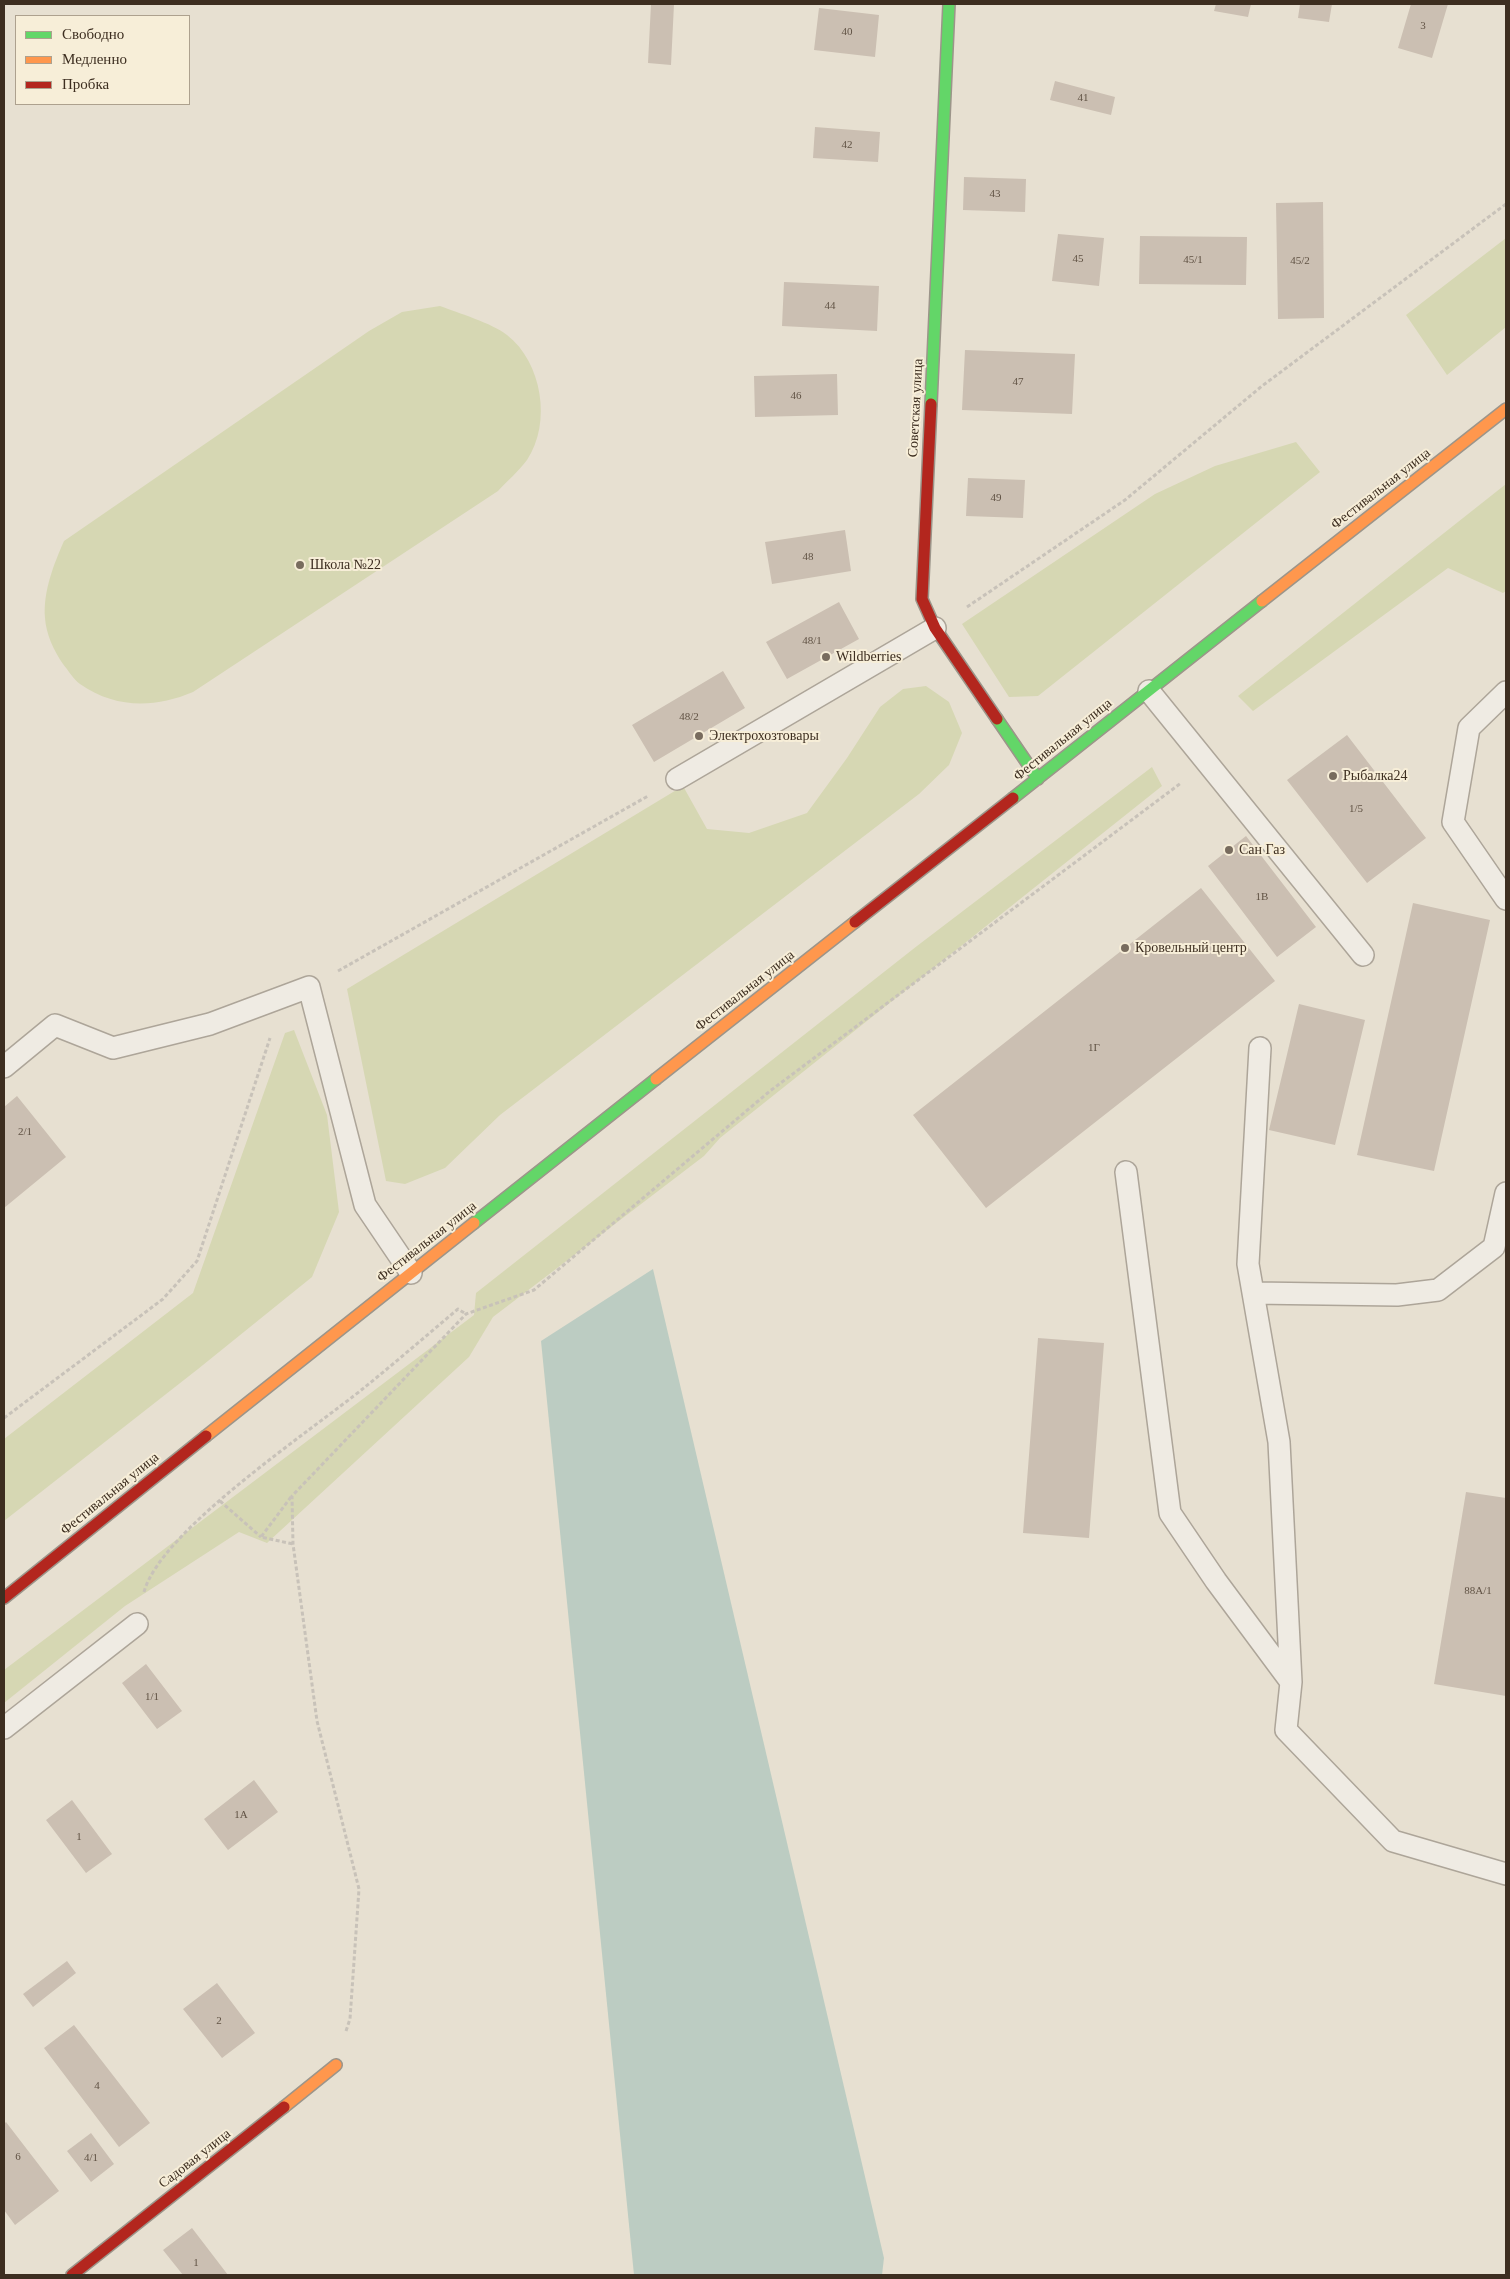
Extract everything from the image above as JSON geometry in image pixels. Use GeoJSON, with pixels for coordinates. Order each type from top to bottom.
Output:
{"type":"FeatureCollection","features":[{"type":"Feature","properties":{"kind":"main road","name":"Советская улица"},"geometry":{"type":"LineString","coordinates":[[949,4],[922,599],[935,628],[1038,779]]}},
{"type":"Feature","properties":{"kind":"main road","name":"Фестивальная улица"},"geometry":{"type":"LineString","coordinates":[[4,1598],[411,1273],[1506,409]]}},
{"type":"Feature","properties":{"kind":"main road","name":"Садовая улица"},"geometry":{"type":"LineString","coordinates":[[72,2275],[336,2066]]}},
{"type":"Feature","properties":{"kind":"lane"},"geometry":{"type":"LineString","coordinates":[[677,780],[935,628]]}},
{"type":"Feature","properties":{"kind":"lane"},"geometry":{"type":"LineString","coordinates":[[1149,691],[1363,955]]}},
{"type":"Feature","properties":{"kind":"lane"},"geometry":{"type":"LineString","coordinates":[[1506,692],[1469,728],[1454,822],[1506,899]]}},
{"type":"Feature","properties":{"kind":"lane"},"geometry":{"type":"LineString","coordinates":[[4,1066],[55,1025],[113,1048],[210,1024],[309,987],[365,1205],[411,1273]]}},
{"type":"Feature","properties":{"kind":"lane"},"geometry":{"type":"LineString","coordinates":[[1260,1048],[1248,1264],[1279,1442],[1291,1682],[1286,1730],[1393,1841],[1506,1874]]}},
{"type":"Feature","properties":{"kind":"lane"},"geometry":{"type":"LineString","coordinates":[[1126,1172],[1170,1513],[1216,1581],[1291,1682]]}},
{"type":"Feature","properties":{"kind":"lane"},"geometry":{"type":"LineString","coordinates":[[1253,1293],[1397,1295],[1438,1290],[1494,1247],[1502,1233],[1506,1193]]}},
{"type":"Feature","properties":{"kind":"lane"},"geometry":{"type":"LineString","coordinates":[[4,1728],[137,1624]]}},
{"type":"Feature","properties":{"kind":"path"},"geometry":{"type":"LineString","coordinates":[[935,628],[1125,500],[1262,386],[1506,204]]}},
{"type":"Feature","properties":{"kind":"path"},"geometry":{"type":"LineString","coordinates":[[261,1537],[292,1496],[466,1314],[534,1290],[770,1091],[1208,763]]}},
{"type":"Feature","properties":{"kind":"path"},"geometry":{"type":"LineString","coordinates":[[137,1624],[144,1590],[165,1554],[220,1501],[364,1387],[458,1309],[466,1314]]}},
{"type":"Feature","properties":{"kind":"path"},"geometry":{"type":"LineString","coordinates":[[292,1496],[293,1544],[318,1721],[359,1889],[350,2019],[336,2066]]}},
{"type":"Feature","properties":{"kind":"path"},"geometry":{"type":"LineString","coordinates":[[220,1501],[261,1537],[293,1544]]}},
{"type":"Feature","properties":{"kind":"green space"},"geometry":{"type":"Polygon","coordinates":[[[1506,238],[1506,327],[1447,375],[1406,315],[1506,238]]]}},
{"type":"Feature","properties":{"kind":"green space"},"geometry":{"type":"Polygon","coordinates":[[[440,306],[484,322],[501,331],[519,347],[528,361],[540,394],[541,411],[535,445],[527,460],[517,472],[498,491],[193,692],[164,701],[150,703],[122,702],[94,692],[78,682],[63,664],[54,648],[47,630],[45,618],[47,588],[64,541],[369,331],[402,312],[440,306]]]}},
{"type":"Feature","properties":{"kind":"green space"},"geometry":{"type":"Polygon","coordinates":[[[1296,442],[1320,472],[1038,696],[1009,697],[962,624],[1155,494],[1215,466],[1296,442]]]}},
{"type":"Feature","properties":{"kind":"green space"},"geometry":{"type":"Polygon","coordinates":[[[1506,484],[1506,591],[1503,593],[1448,568],[1253,711],[1238,696],[1506,484]]]}},
{"type":"Feature","properties":{"kind":"green space"},"geometry":{"type":"Polygon","coordinates":[[[926,686],[949,702],[962,733],[949,765],[919,794],[500,1115],[445,1168],[405,1184],[386,1181],[347,989],[683,786],[707,829],[749,833],[807,813],[847,758],[880,707],[903,689],[926,686]]]}},
{"type":"Feature","properties":{"kind":"green space"},"geometry":{"type":"Polygon","coordinates":[[[1152,767],[1162,786],[720,1138],[704,1156],[493,1317],[469,1357],[267,1543],[239,1532],[125,1606],[4,1703],[4,1670],[474,1315],[476,1293],[917,946],[1152,767]]]}},
{"type":"Feature","properties":{"kind":"green space"},"geometry":{"type":"Polygon","coordinates":[[[294,1030],[327,1115],[339,1212],[312,1277],[4,1521],[4,1439],[193,1293],[285,1033],[294,1030]]]}},
{"type":"Feature","properties":{"kind":"shaded area"},"geometry":{"type":"Polygon","coordinates":[[[653,1269],[884,2258],[882,2275],[634,2275],[541,1341],[653,1269]]]}},
{"type":"Feature","properties":{"kind":"building"},"geometry":{"type":"Polygon","coordinates":[[[651,4],[674,4],[671,65],[648,63],[651,4]]]}},
{"type":"Feature","properties":{"kind":"building"},"geometry":{"type":"Polygon","coordinates":[[[1216,4],[1251,4],[1248,17],[1214,11],[1216,4]]]}},
{"type":"Feature","properties":{"kind":"building"},"geometry":{"type":"Polygon","coordinates":[[[1300,4],[1332,4],[1329,22],[1298,18],[1300,4]]]}},
{"type":"Feature","properties":{"kind":"building"},"geometry":{"type":"Polygon","coordinates":[[[1411,4],[1448,4],[1432,58],[1398,48],[1411,4]]]}},
{"type":"Feature","properties":{"kind":"building"},"geometry":{"type":"Polygon","coordinates":[[[819,8],[879,15],[875,57],[814,50],[819,8]]]}},
{"type":"Feature","properties":{"kind":"building"},"geometry":{"type":"Polygon","coordinates":[[[1055,81],[1115,97],[1111,115],[1050,100],[1055,81]]]}},
{"type":"Feature","properties":{"kind":"building"},"geometry":{"type":"Polygon","coordinates":[[[815,127],[880,132],[878,162],[813,158],[815,127]]]}},
{"type":"Feature","properties":{"kind":"building"},"geometry":{"type":"Polygon","coordinates":[[[964,177],[1026,179],[1025,212],[963,210],[964,177]]]}},
{"type":"Feature","properties":{"kind":"building"},"geometry":{"type":"Polygon","coordinates":[[[1323,202],[1324,318],[1278,319],[1276,203],[1323,202]]]}},
{"type":"Feature","properties":{"kind":"building"},"geometry":{"type":"Polygon","coordinates":[[[1058,234],[1104,238],[1099,286],[1052,281],[1058,234]]]}},
{"type":"Feature","properties":{"kind":"building"},"geometry":{"type":"Polygon","coordinates":[[[1140,236],[1247,237],[1246,285],[1139,284],[1140,236]]]}},
{"type":"Feature","properties":{"kind":"building"},"geometry":{"type":"Polygon","coordinates":[[[784,282],[879,286],[877,331],[782,326],[784,282]]]}},
{"type":"Feature","properties":{"kind":"building"},"geometry":{"type":"Polygon","coordinates":[[[965,350],[1075,354],[1072,414],[962,410],[965,350]]]}},
{"type":"Feature","properties":{"kind":"building"},"geometry":{"type":"Polygon","coordinates":[[[837,374],[838,415],[755,417],[754,376],[837,374]]]}},
{"type":"Feature","properties":{"kind":"building"},"geometry":{"type":"Polygon","coordinates":[[[968,478],[1025,480],[1023,518],[966,516],[968,478]]]}},
{"type":"Feature","properties":{"kind":"building"},"geometry":{"type":"Polygon","coordinates":[[[845,530],[851,571],[772,584],[765,542],[845,530]]]}},
{"type":"Feature","properties":{"kind":"building"},"geometry":{"type":"Polygon","coordinates":[[[839,602],[859,639],[787,679],[766,642],[839,602]]]}},
{"type":"Feature","properties":{"kind":"building"},"geometry":{"type":"Polygon","coordinates":[[[723,671],[745,708],[654,762],[632,725],[723,671]]]}},
{"type":"Feature","properties":{"kind":"building"},"geometry":{"type":"Polygon","coordinates":[[[1347,735],[1426,838],[1367,883],[1287,780],[1347,735]]]}},
{"type":"Feature","properties":{"kind":"building"},"geometry":{"type":"Polygon","coordinates":[[[1246,836],[1316,927],[1277,957],[1208,866],[1246,836]]]}},
{"type":"Feature","properties":{"kind":"building"},"geometry":{"type":"Polygon","coordinates":[[[1201,888],[1275,981],[986,1208],[913,1115],[1201,888]]]}},
{"type":"Feature","properties":{"kind":"building"},"geometry":{"type":"Polygon","coordinates":[[[1413,903],[1490,920],[1434,1171],[1357,1155],[1413,903]]]}},
{"type":"Feature","properties":{"kind":"building"},"geometry":{"type":"Polygon","coordinates":[[[1299,1004],[1365,1020],[1335,1145],[1269,1130],[1299,1004]]]}},
{"type":"Feature","properties":{"kind":"building"},"geometry":{"type":"Polygon","coordinates":[[[17,1096],[66,1157],[4,1208],[4,1107],[17,1096]]]}},
{"type":"Feature","properties":{"kind":"building"},"geometry":{"type":"Polygon","coordinates":[[[1038,1338],[1104,1343],[1089,1538],[1023,1533],[1038,1338]]]}},
{"type":"Feature","properties":{"kind":"building"},"geometry":{"type":"Polygon","coordinates":[[[1466,1492],[1506,1498],[1506,1696],[1434,1684],[1466,1492]]]}},
{"type":"Feature","properties":{"kind":"building"},"geometry":{"type":"Polygon","coordinates":[[[146,1664],[182,1711],[157,1729],[122,1683],[146,1664]]]}},
{"type":"Feature","properties":{"kind":"building"},"geometry":{"type":"Polygon","coordinates":[[[254,1780],[278,1812],[228,1850],[204,1819],[254,1780]]]}},
{"type":"Feature","properties":{"kind":"building"},"geometry":{"type":"Polygon","coordinates":[[[72,1800],[112,1854],[86,1873],[46,1820],[72,1800]]]}},
{"type":"Feature","properties":{"kind":"building"},"geometry":{"type":"Polygon","coordinates":[[[67,1961],[76,1973],[33,2007],[23,1994],[67,1961]]]}},
{"type":"Feature","properties":{"kind":"building"},"geometry":{"type":"Polygon","coordinates":[[[217,1983],[255,2033],[222,2058],[183,2009],[217,1983]]]}},
{"type":"Feature","properties":{"kind":"building"},"geometry":{"type":"Polygon","coordinates":[[[74,2025],[150,2123],[119,2147],[44,2048],[74,2025]]]}},
{"type":"Feature","properties":{"kind":"building"},"geometry":{"type":"Polygon","coordinates":[[[6,2122],[59,2191],[15,2225],[4,2210],[4,2124],[6,2122]]]}},
{"type":"Feature","properties":{"kind":"building"},"geometry":{"type":"Polygon","coordinates":[[[91,2133],[114,2164],[91,2182],[67,2151],[91,2133]]]}},
{"type":"Feature","properties":{"kind":"building"},"geometry":{"type":"Polygon","coordinates":[[[192,2228],[228,2275],[183,2275],[163,2250],[192,2228]]]}},
{"type":"Feature","properties":{"kind":"traffic: fast"},"geometry":{"type":"LineString","coordinates":[[931,404],[949,4]]}},
{"type":"Feature","properties":{"kind":"traffic: fast"},"geometry":{"type":"LineString","coordinates":[[1013,798],[1262,601]]}},
{"type":"Feature","properties":{"kind":"traffic: fast"},"geometry":{"type":"LineString","coordinates":[[997,719],[1038,779]]}},
{"type":"Feature","properties":{"kind":"traffic: fast"},"geometry":{"type":"LineString","coordinates":[[474,1223],[656,1079]]}},
{"type":"Feature","properties":{"kind":"traffic: slow"},"geometry":{"type":"LineString","coordinates":[[1262,601],[1506,409]]}},
{"type":"Feature","properties":{"kind":"traffic: slow"},"geometry":{"type":"LineString","coordinates":[[656,1079],[855,922]]}},
{"type":"Feature","properties":{"kind":"traffic: slow"},"geometry":{"type":"LineString","coordinates":[[206,1436],[474,1223]]}},
{"type":"Feature","properties":{"kind":"traffic: slow"},"geometry":{"type":"LineString","coordinates":[[284,2107],[336,2065]]}},
{"type":"Feature","properties":{"kind":"traffic: jam"},"geometry":{"type":"LineString","coordinates":[[931,404],[922,599],[935,628],[997,719]]}},
{"type":"Feature","properties":{"kind":"traffic: jam"},"geometry":{"type":"LineString","coordinates":[[855,922],[1013,798]]}},
{"type":"Feature","properties":{"kind":"traffic: jam"},"geometry":{"type":"LineString","coordinates":[[4,1598],[206,1436]]}},
{"type":"Feature","properties":{"kind":"traffic: jam"},"geometry":{"type":"LineString","coordinates":[[72,2275],[284,2107]]}},
{"type":"Feature","properties":{"kind":"place","name":"Школа №22"},"geometry":{"type":"Point","coordinates":[300,565]}},
{"type":"Feature","properties":{"kind":"place","name":"Wildberries"},"geometry":{"type":"Point","coordinates":[826,657]}},
{"type":"Feature","properties":{"kind":"place","name":"Электрохозтовары"},"geometry":{"type":"Point","coordinates":[699,736]}},
{"type":"Feature","properties":{"kind":"place","name":"Рыбалка24"},"geometry":{"type":"Point","coordinates":[1333,776]}},
{"type":"Feature","properties":{"kind":"place","name":"Сан Газ"},"geometry":{"type":"Point","coordinates":[1229,850]}},
{"type":"Feature","properties":{"kind":"place","name":"Кровельный центр"},"geometry":{"type":"Point","coordinates":[1125,948]}}]}
